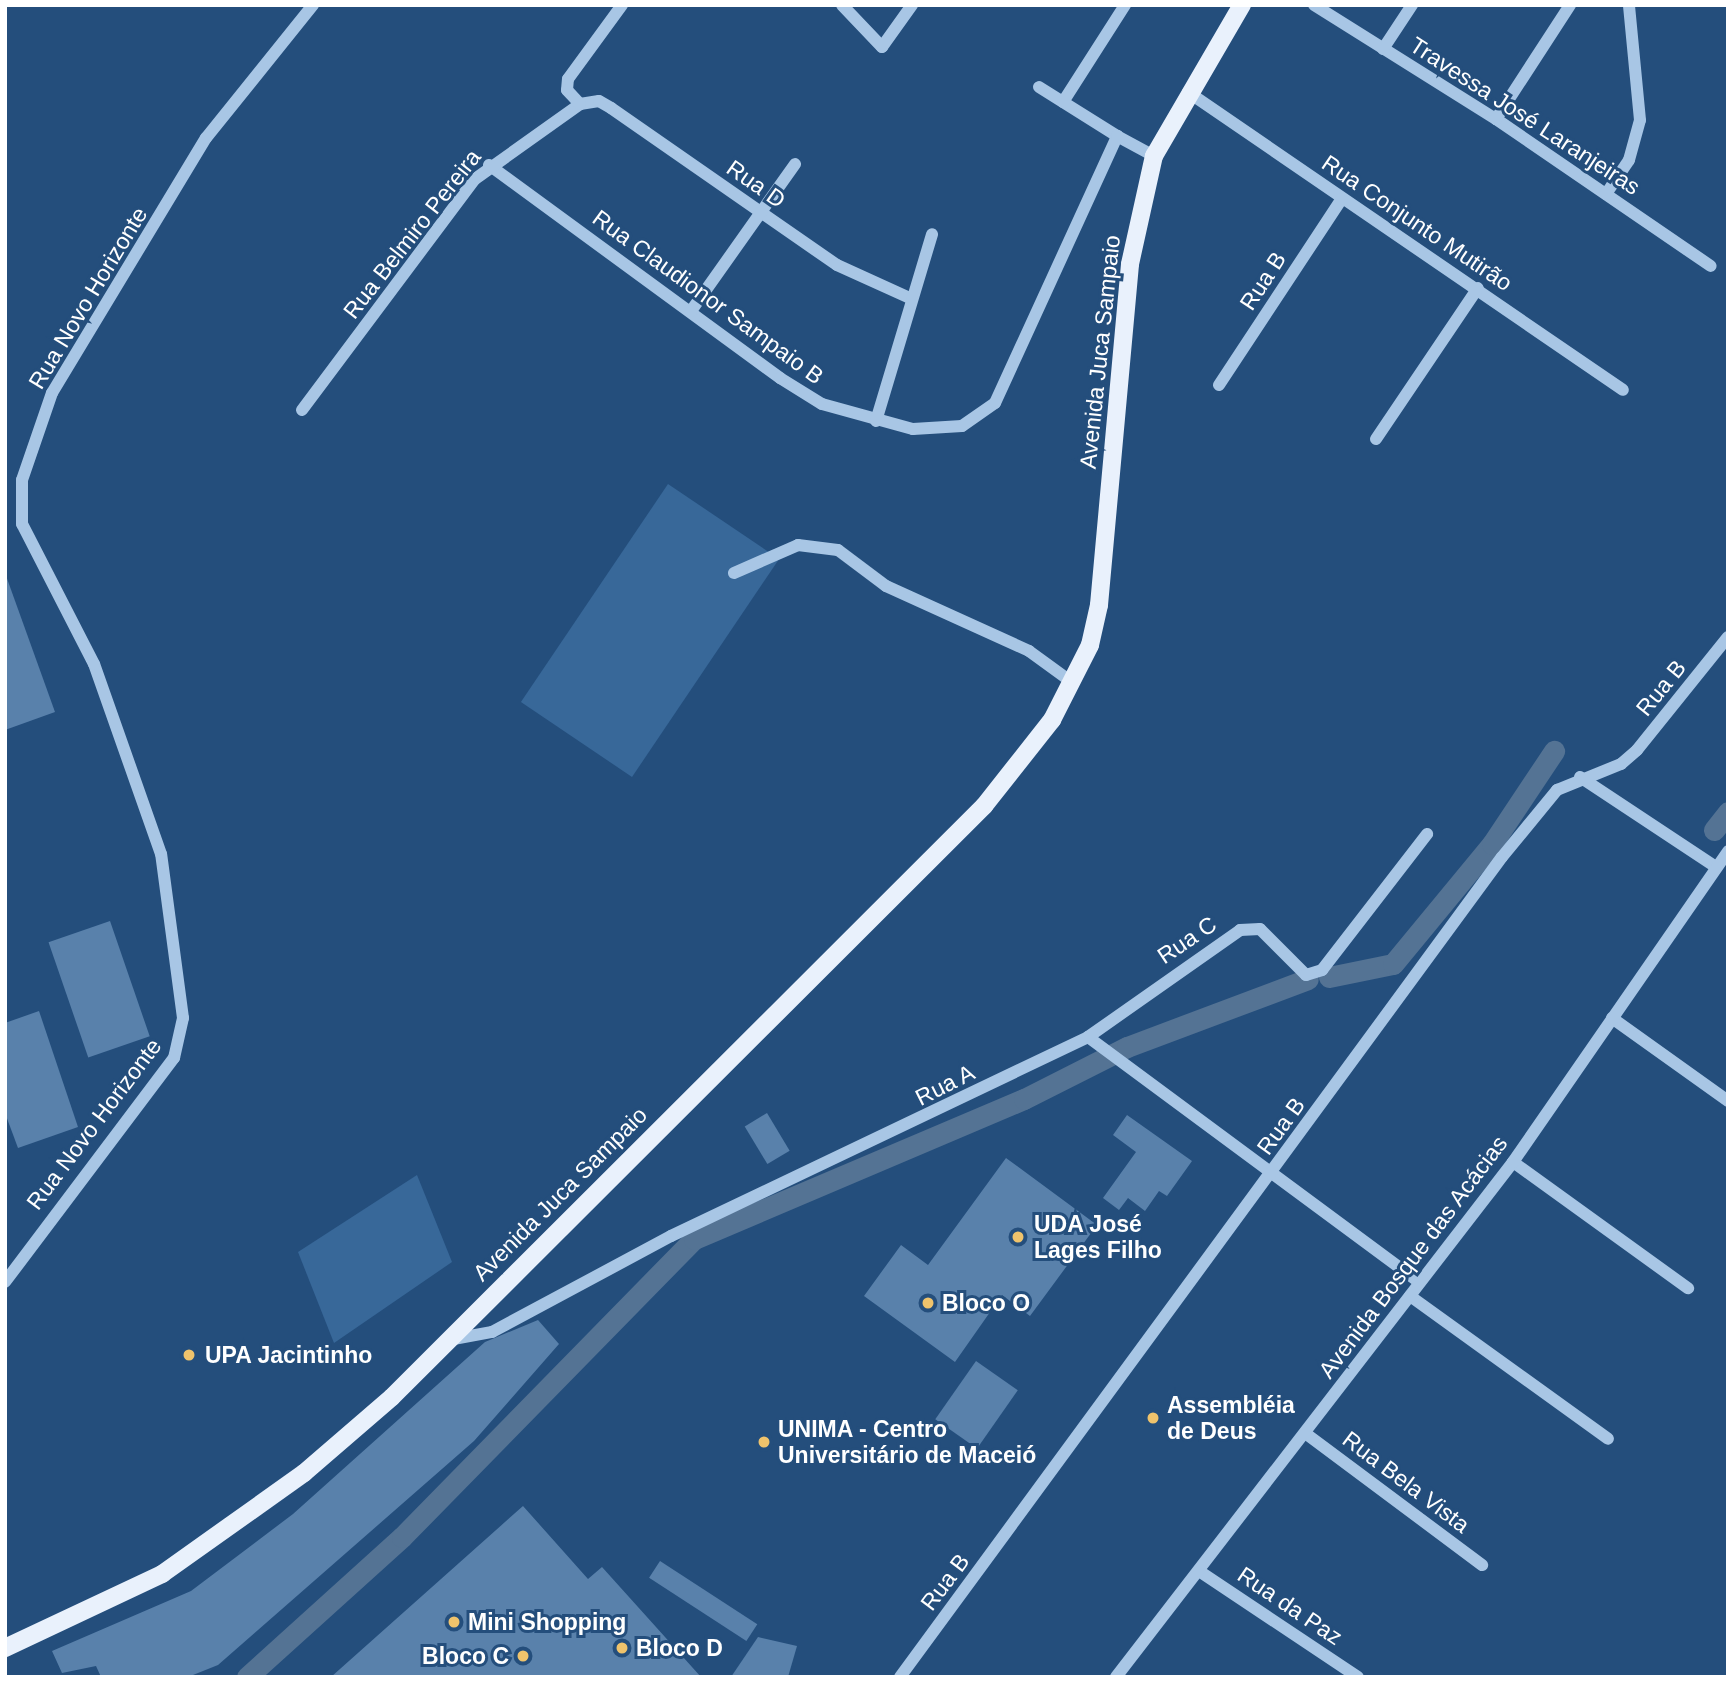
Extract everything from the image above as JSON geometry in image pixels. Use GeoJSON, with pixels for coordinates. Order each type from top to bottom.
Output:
{"type":"FeatureCollection","features":[{"type":"Feature","properties":{"kind":"main road","name":"Avenida Juca Sampaio"},"geometry":{"type":"LineString","coordinates":[[5,1648],[162,1574],[225,1531],[392,1397],[984,806],[1073,683],[1099,605],[1129,264],[1154,156],[1188,92],[1242,5]]}},
{"type":"Feature","properties":{"kind":"street","name":"Rua Novo Horizonte"},"geometry":{"type":"LineString","coordinates":[[5,1282],[174,1058],[183,1018],[161,854],[94,664],[22,524],[22,480],[52,393],[206,138],[313,5]]}},
{"type":"Feature","properties":{"kind":"street"},"geometry":{"type":"LineString","coordinates":[[580,104],[567,90],[568,79],[622,5]]}},
{"type":"Feature","properties":{"kind":"street"},"geometry":{"type":"LineString","coordinates":[[842,5],[882,47],[912,5]]}},
{"type":"Feature","properties":{"kind":"street"},"geometry":{"type":"LineString","coordinates":[[1063,102],[1125,5]]}},
{"type":"Feature","properties":{"kind":"street","name":"Travessa José Laranjeiras"},"geometry":{"type":"LineString","coordinates":[[1314,5],[1496,119],[1711,266]]}},
{"type":"Feature","properties":{"kind":"street"},"geometry":{"type":"LineString","coordinates":[[1383,49],[1412,5]]}},
{"type":"Feature","properties":{"kind":"street"},"geometry":{"type":"LineString","coordinates":[[1496,119],[1570,5]]}},
{"type":"Feature","properties":{"kind":"street"},"geometry":{"type":"LineString","coordinates":[[1606,194],[1629,160],[1640,120],[1629,5]]}},
{"type":"Feature","properties":{"kind":"street"},"geometry":{"type":"LineString","coordinates":[[1039,87],[1154,156]]}},
{"type":"Feature","properties":{"kind":"street","name":"Rua Conjunto Mutirão"},"geometry":{"type":"LineString","coordinates":[[1188,92],[1341,200],[1478,288],[1623,390]]}},
{"type":"Feature","properties":{"kind":"street","name":"Rua D"},"geometry":{"type":"LineString","coordinates":[[580,104],[599,101],[611,108],[860,279],[912,299]]}},
{"type":"Feature","properties":{"kind":"street","name":"Rua Belmiro Pereira"},"geometry":{"type":"LineString","coordinates":[[302,410],[489,165],[580,104]]}},
{"type":"Feature","properties":{"kind":"street","name":"Rua Claudionor Sampaio B"},"geometry":{"type":"LineString","coordinates":[[489,165],[822,404],[913,429],[962,426],[995,403],[1117,136]]}},
{"type":"Feature","properties":{"kind":"street"},"geometry":{"type":"LineString","coordinates":[[691,311],[795,164]]}},
{"type":"Feature","properties":{"kind":"street","name":"Rua B"},"geometry":{"type":"LineString","coordinates":[[1219,385],[1341,200]]}},
{"type":"Feature","properties":{"kind":"street"},"geometry":{"type":"LineString","coordinates":[[876,421],[932,234]]}},
{"type":"Feature","properties":{"kind":"street"},"geometry":{"type":"LineString","coordinates":[[1376,439],[1478,288]]}},
{"type":"Feature","properties":{"kind":"street"},"geometry":{"type":"LineString","coordinates":[[734,573],[798,545],[838,550],[886,586],[1029,651],[1073,683]]}},
{"type":"Feature","properties":{"kind":"street","name":"Rua B"},"geometry":{"type":"LineString","coordinates":[[900,1677],[1271,1176],[1502,857],[1557,790],[1580,777],[1621,764],[1637,750],[1728,637]]}},
{"type":"Feature","properties":{"kind":"street"},"geometry":{"type":"LineString","coordinates":[[1580,777],[1716,867]]}},
{"type":"Feature","properties":{"kind":"street","name":"Rua C"},"geometry":{"type":"LineString","coordinates":[[1088,1037],[1247,927],[1261,929],[1306,975],[1328,964],[1427,834]]}},
{"type":"Feature","properties":{"kind":"street","name":"Avenida Bosque das Acácias"},"geometry":{"type":"LineString","coordinates":[[1116,1677],[1513,1162],[1728,852]]}},
{"type":"Feature","properties":{"kind":"street"},"geometry":{"type":"LineString","coordinates":[[1612,1018],[1728,1101]]}},
{"type":"Feature","properties":{"kind":"street"},"geometry":{"type":"LineString","coordinates":[[1088,1037],[1271,1176],[1419,1282]]}},
{"type":"Feature","properties":{"kind":"street","name":"Rua A"},"geometry":{"type":"LineString","coordinates":[[448,1340],[492,1332],[671,1236],[1088,1037]]}},
{"type":"Feature","properties":{"kind":"street"},"geometry":{"type":"LineString","coordinates":[[1513,1162],[1688,1288]]}},
{"type":"Feature","properties":{"kind":"street"},"geometry":{"type":"LineString","coordinates":[[1410,1296],[1608,1439]]}},
{"type":"Feature","properties":{"kind":"street","name":"Rua Bela Vista"},"geometry":{"type":"LineString","coordinates":[[1305,1433],[1482,1565]]}},
{"type":"Feature","properties":{"kind":"street","name":"Rua da Paz"},"geometry":{"type":"LineString","coordinates":[[1199,1571],[1358,1677]]}},
{"type":"Feature","properties":{"kind":"shaded area"},"geometry":{"type":"Polygon","coordinates":[[[668,484],[779,559],[632,777],[521,702],[668,484]]]}},
{"type":"Feature","properties":{"kind":"shaded area"},"geometry":{"type":"Polygon","coordinates":[[[417,1175],[452,1262],[334,1343],[298,1252],[417,1175]]]}},
{"type":"Feature","properties":{"kind":"building"},"geometry":{"type":"Polygon","coordinates":[[[5,573],[55,712],[5,730],[5,573]]]}},
{"type":"Feature","properties":{"kind":"building"},"geometry":{"type":"Polygon","coordinates":[[[110,921],[150,1036],[88,1058],[49,942],[110,921]]]}},
{"type":"Feature","properties":{"kind":"building"},"geometry":{"type":"Polygon","coordinates":[[[39,1011],[78,1127],[18,1148],[5,1113],[5,1023],[39,1011]]]}},
{"type":"Feature","properties":{"kind":"building"},"geometry":{"type":"Polygon","coordinates":[[[767,1113],[790,1151],[767,1164],[745,1126],[767,1113]]]}},
{"type":"Feature","properties":{"kind":"building"},"geometry":{"type":"Polygon","coordinates":[[[1127,1115],[1192,1161],[1167,1196],[1159,1191],[1145,1211],[1128,1198],[1119,1210],[1103,1198],[1136,1152],[1113,1135],[1127,1115]]]}},
{"type":"Feature","properties":{"kind":"building"},"geometry":{"type":"Polygon","coordinates":[[[1006,1158],[1097,1225],[1030,1316],[1002,1295],[955,1362],[864,1296],[901,1245],[928,1265],[1006,1158]]]}},
{"type":"Feature","properties":{"kind":"building"},"geometry":{"type":"Polygon","coordinates":[[[538,1320],[559,1344],[474,1441],[218,1665],[188,1677],[101,1677],[96,1666],[62,1673],[52,1651],[191,1591],[293,1514],[485,1342],[538,1320]]]}},
{"type":"Feature","properties":{"kind":"building"},"geometry":{"type":"Polygon","coordinates":[[[976,1361],[1018,1390],[977,1448],[935,1419],[976,1361]]]}},
{"type":"Feature","properties":{"kind":"building"},"geometry":{"type":"Polygon","coordinates":[[[523,1506],[588,1579],[602,1567],[701,1677],[331,1677],[523,1506]]]}},
{"type":"Feature","properties":{"kind":"building"},"geometry":{"type":"Polygon","coordinates":[[[660,1561],[757,1624],[746,1641],[649,1578],[660,1561]]]}},
{"type":"Feature","properties":{"kind":"building"},"geometry":{"type":"Polygon","coordinates":[[[758,1637],[797,1646],[788,1677],[731,1677],[758,1637]]]}},
{"type":"Feature","properties":{"kind":"waterway"},"geometry":{"type":"LineString","coordinates":[[1329,977],[1393,964],[1492,844],[1554,751]]}},
{"type":"Feature","properties":{"kind":"waterway"},"geometry":{"type":"LineString","coordinates":[[1714,830],[1728,812]]}},
{"type":"Feature","properties":{"kind":"waterway"},"geometry":{"type":"LineString","coordinates":[[247,1677],[402,1537],[694,1239],[1024,1099],[1127,1047],[1308,979]]}},
{"type":"Feature","properties":{"kind":"place","name":"UDA José Lages Filho"},"geometry":{"type":"Point","coordinates":[1018,1237]}},
{"type":"Feature","properties":{"kind":"place","name":"Bloco O"},"geometry":{"type":"Point","coordinates":[928,1303]}},
{"type":"Feature","properties":{"kind":"place","name":"UPA Jacintinho"},"geometry":{"type":"Point","coordinates":[189,1355]}},
{"type":"Feature","properties":{"kind":"place","name":"Assembléia de Deus"},"geometry":{"type":"Point","coordinates":[1153,1418]}},
{"type":"Feature","properties":{"kind":"place","name":"UNIMA - Centro Universitário de Maceió"},"geometry":{"type":"Point","coordinates":[764,1442]}},
{"type":"Feature","properties":{"kind":"place","name":"Mini Shopping"},"geometry":{"type":"Point","coordinates":[454,1622]}},
{"type":"Feature","properties":{"kind":"place","name":"Bloco D"},"geometry":{"type":"Point","coordinates":[622,1648]}},
{"type":"Feature","properties":{"kind":"place","name":"Bloco C"},"geometry":{"type":"Point","coordinates":[523,1656]}}]}
